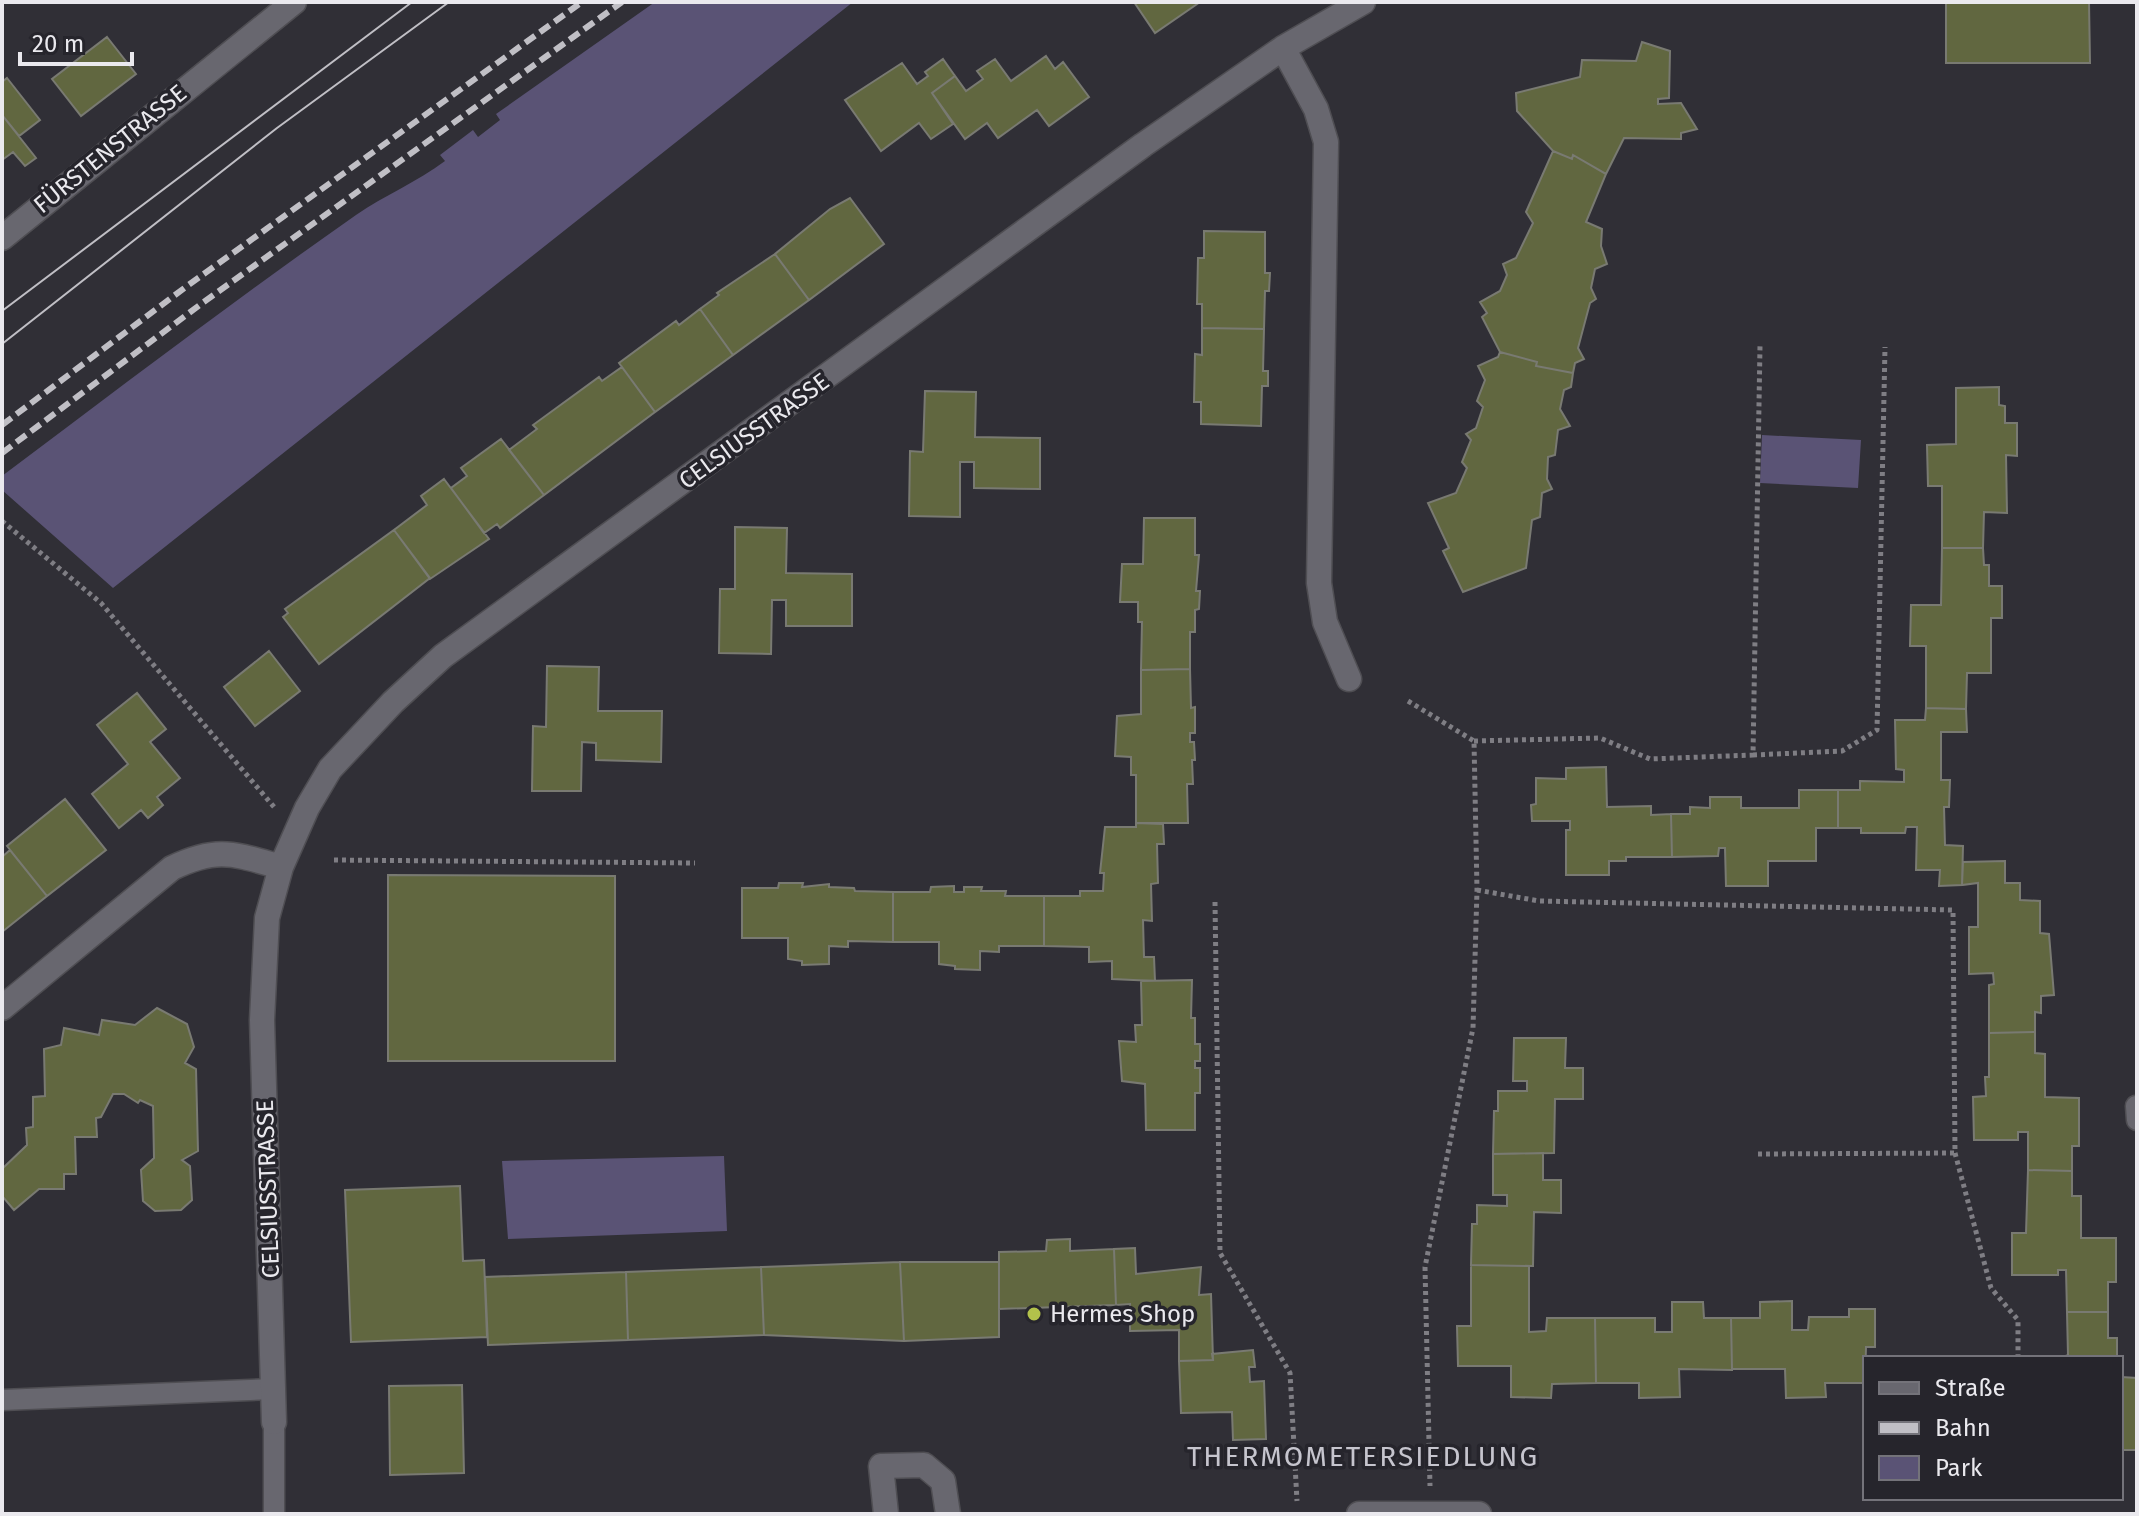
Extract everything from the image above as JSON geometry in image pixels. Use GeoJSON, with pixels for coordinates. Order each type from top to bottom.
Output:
{"type":"FeatureCollection","features":[{"type":"Feature","properties":{"kind":"street","name":"FÜRSTENSTRASSE"},"geometry":{"type":"LineString","coordinates":[[2,238],[294,2]]}},
{"type":"Feature","properties":{"kind":"street","name":"CELSIUSSTRASSE"},"geometry":{"type":"LineString","coordinates":[[274,1422],[262,1020],[267,918],[281,867],[307,808],[330,769],[393,702],[443,656],[1143,145],[1283,48],[1363,2]]}},
{"type":"Feature","properties":{"kind":"street"},"geometry":{"type":"LineString","coordinates":[[1283,48],[1316,109],[1326,142],[1319,583],[1325,622],[1349,679]]}},
{"type":"Feature","properties":{"kind":"street"},"geometry":{"type":"LineString","coordinates":[[2,1008],[172,868],[204,852],[238,855],[281,867]]}},
{"type":"Feature","properties":{"kind":"street"},"geometry":{"type":"LineString","coordinates":[[886,1514],[881,1466],[924,1465],[943,1481],[948,1514]]}},
{"type":"Feature","properties":{"kind":"street"},"geometry":{"type":"LineString","coordinates":[[1359,1514],[1479,1514]]}},
{"type":"Feature","properties":{"kind":"lane"},"geometry":{"type":"LineString","coordinates":[[2,1400],[273,1389]]}},
{"type":"Feature","properties":{"kind":"lane","name":"CELSIUSSTRASSE"},"geometry":{"type":"LineString","coordinates":[[274,1422],[274,1514]]}},
{"type":"Feature","properties":{"kind":"path"},"geometry":{"type":"LineString","coordinates":[[1753,755],[1760,346]]}},
{"type":"Feature","properties":{"kind":"path"},"geometry":{"type":"LineString","coordinates":[[1408,701],[1474,741],[1600,738],[1650,759],[1842,751],[1877,730],[1885,347]]}},
{"type":"Feature","properties":{"kind":"path"},"geometry":{"type":"LineString","coordinates":[[2,521],[101,603],[274,807]]}},
{"type":"Feature","properties":{"kind":"path"},"geometry":{"type":"LineString","coordinates":[[1430,1512],[1425,1267],[1473,1028],[1477,890],[1474,741]]}},
{"type":"Feature","properties":{"kind":"path"},"geometry":{"type":"LineString","coordinates":[[334,860],[695,863]]}},
{"type":"Feature","properties":{"kind":"path"},"geometry":{"type":"LineString","coordinates":[[1477,890],[1539,901],[1953,910],[1955,1153],[1991,1288],[2018,1320],[2018,1356]]}},
{"type":"Feature","properties":{"kind":"path"},"geometry":{"type":"LineString","coordinates":[[1215,902],[1220,1253],[1290,1373],[1297,1501]]}},
{"type":"Feature","properties":{"kind":"path"},"geometry":{"type":"LineString","coordinates":[[1758,1154],[1955,1153]]}},
{"type":"Feature","properties":{"kind":"green space"},"geometry":{"type":"Polygon","coordinates":[[[655,2],[853,2],[113,588],[2,490],[2,476],[134,377],[356,215],[445,161],[440,155],[473,130],[478,137],[500,120],[496,114],[655,2]]]}},
{"type":"Feature","properties":{"kind":"green space"},"geometry":{"type":"Polygon","coordinates":[[[1762,435],[1861,440],[1858,488],[1760,483],[1762,435]]]}},
{"type":"Feature","properties":{"kind":"green space"},"geometry":{"type":"Polygon","coordinates":[[[724,1156],[727,1231],[508,1239],[502,1161],[724,1156]]]}},
{"type":"Feature","properties":{"kind":"building"},"geometry":{"type":"Polygon","coordinates":[[[1134,2],[1200,2],[1155,33],[1134,2]]]}},
{"type":"Feature","properties":{"kind":"building"},"geometry":{"type":"Polygon","coordinates":[[[1946,2],[2089,2],[2090,63],[1946,63],[1946,2]]]}},
{"type":"Feature","properties":{"kind":"building"},"geometry":{"type":"Polygon","coordinates":[[[107,37],[136,74],[81,116],[52,79],[107,37]]]}},
{"type":"Feature","properties":{"kind":"building"},"geometry":{"type":"Polygon","coordinates":[[[1642,42],[1670,51],[1669,98],[1658,99],[1658,104],[1681,103],[1697,129],[1681,133],[1681,139],[1624,138],[1606,174],[1573,155],[1572,159],[1553,151],[1517,111],[1516,93],[1580,77],[1582,60],[1636,61],[1642,42]]]}},
{"type":"Feature","properties":{"kind":"building"},"geometry":{"type":"Polygon","coordinates":[[[1046,56],[1055,69],[1063,62],[1089,97],[1049,126],[1037,110],[998,138],[987,123],[965,139],[932,93],[955,76],[966,91],[983,79],[977,71],[995,59],[1011,81],[1046,56]]]}},
{"type":"Feature","properties":{"kind":"building"},"geometry":{"type":"Polygon","coordinates":[[[943,59],[955,76],[932,93],[953,124],[931,139],[919,123],[881,151],[845,100],[902,63],[917,84],[928,76],[925,72],[943,59]]]}},
{"type":"Feature","properties":{"kind":"building"},"geometry":{"type":"Polygon","coordinates":[[[7,78],[40,120],[19,136],[2,115],[2,82],[7,78]]]}},
{"type":"Feature","properties":{"kind":"building"},"geometry":{"type":"Polygon","coordinates":[[[2,115],[36,158],[25,166],[13,152],[2,160],[2,115]]]}},
{"type":"Feature","properties":{"kind":"building"},"geometry":{"type":"Polygon","coordinates":[[[1553,151],[1572,159],[1573,155],[1606,174],[1586,222],[1602,229],[1601,246],[1607,264],[1595,269],[1591,288],[1596,299],[1590,303],[1578,348],[1584,359],[1575,363],[1573,373],[1536,366],[1537,362],[1500,352],[1482,317],[1487,313],[1480,302],[1500,291],[1507,275],[1503,264],[1516,258],[1533,223],[1526,212],[1553,151]]]}},
{"type":"Feature","properties":{"kind":"building"},"geometry":{"type":"Polygon","coordinates":[[[850,198],[884,244],[809,300],[775,254],[830,209],[850,198]]]}},
{"type":"Feature","properties":{"kind":"building"},"geometry":{"type":"Polygon","coordinates":[[[1204,231],[1265,232],[1265,273],[1270,273],[1269,291],[1265,291],[1264,329],[1202,328],[1202,304],[1197,304],[1198,258],[1204,258],[1204,231]]]}},
{"type":"Feature","properties":{"kind":"building"},"geometry":{"type":"Polygon","coordinates":[[[775,254],[809,300],[733,355],[700,309],[719,295],[717,293],[775,254]]]}},
{"type":"Feature","properties":{"kind":"building"},"geometry":{"type":"Polygon","coordinates":[[[700,309],[733,355],[655,412],[619,363],[676,321],[679,325],[700,309]]]}},
{"type":"Feature","properties":{"kind":"building"},"geometry":{"type":"Polygon","coordinates":[[[1202,328],[1264,329],[1263,371],[1268,371],[1268,386],[1262,386],[1261,426],[1201,424],[1201,402],[1194,402],[1195,354],[1202,355],[1202,328]]]}},
{"type":"Feature","properties":{"kind":"building"},"geometry":{"type":"Polygon","coordinates":[[[1500,352],[1537,362],[1536,366],[1573,373],[1571,387],[1564,390],[1560,409],[1570,426],[1558,430],[1555,455],[1548,457],[1547,479],[1552,489],[1542,493],[1540,517],[1532,520],[1526,568],[1463,592],[1443,551],[1449,548],[1428,503],[1456,493],[1467,468],[1462,462],[1471,440],[1466,434],[1476,428],[1483,407],[1477,401],[1485,380],[1478,366],[1498,357],[1500,352]]]}},
{"type":"Feature","properties":{"kind":"building"},"geometry":{"type":"Polygon","coordinates":[[[622,367],[655,412],[544,495],[509,450],[537,429],[533,425],[599,377],[602,381],[622,367]]]}},
{"type":"Feature","properties":{"kind":"building"},"geometry":{"type":"Polygon","coordinates":[[[1999,387],[1999,405],[2005,406],[2005,423],[2017,423],[2017,456],[2006,455],[2007,513],[1984,512],[1983,548],[1942,548],[1942,486],[1928,486],[1927,445],[1956,444],[1956,388],[1999,387]]]}},
{"type":"Feature","properties":{"kind":"building"},"geometry":{"type":"Polygon","coordinates":[[[925,391],[976,392],[975,437],[1040,438],[1040,489],[974,488],[974,462],[960,462],[960,517],[909,516],[910,451],[923,452],[925,391]]]}},
{"type":"Feature","properties":{"kind":"building"},"geometry":{"type":"Polygon","coordinates":[[[501,439],[544,495],[500,528],[497,524],[484,533],[451,488],[467,476],[461,468],[501,439]]]}},
{"type":"Feature","properties":{"kind":"building"},"geometry":{"type":"Polygon","coordinates":[[[444,479],[489,539],[430,579],[394,530],[427,505],[421,496],[444,479]]]}},
{"type":"Feature","properties":{"kind":"building"},"geometry":{"type":"Polygon","coordinates":[[[1144,518],[1195,518],[1195,555],[1199,555],[1196,591],[1200,591],[1199,609],[1195,610],[1195,632],[1190,632],[1190,669],[1141,670],[1142,622],[1138,622],[1138,602],[1120,602],[1122,564],[1143,564],[1144,518]]]}},
{"type":"Feature","properties":{"kind":"building"},"geometry":{"type":"Polygon","coordinates":[[[735,527],[787,528],[786,573],[852,574],[852,626],[786,626],[786,600],[772,600],[771,654],[719,653],[720,589],[735,589],[735,527]]]}},
{"type":"Feature","properties":{"kind":"building"},"geometry":{"type":"Polygon","coordinates":[[[394,530],[430,578],[319,664],[283,617],[288,613],[285,609],[394,530]]]}},
{"type":"Feature","properties":{"kind":"building"},"geometry":{"type":"Polygon","coordinates":[[[1942,548],[1983,548],[1984,565],[1989,565],[1989,586],[2002,586],[2002,618],[1991,618],[1991,673],[1967,673],[1966,709],[1926,708],[1926,646],[1910,646],[1911,605],[1941,605],[1942,548]]]}},
{"type":"Feature","properties":{"kind":"building"},"geometry":{"type":"Polygon","coordinates":[[[269,651],[300,691],[255,726],[224,687],[269,651]]]}},
{"type":"Feature","properties":{"kind":"building"},"geometry":{"type":"Polygon","coordinates":[[[547,666],[599,667],[598,711],[662,711],[661,762],[596,760],[596,743],[582,742],[581,791],[532,791],[533,726],[546,727],[547,666]]]}},
{"type":"Feature","properties":{"kind":"building"},"geometry":{"type":"Polygon","coordinates":[[[1190,669],[1195,733],[1190,733],[1190,742],[1194,742],[1195,760],[1192,760],[1193,784],[1187,784],[1188,823],[1136,823],[1136,775],[1131,775],[1131,757],[1115,756],[1117,716],[1141,714],[1141,670],[1190,669]]]}},
{"type":"Feature","properties":{"kind":"building"},"geometry":{"type":"Polygon","coordinates":[[[137,693],[166,729],[150,742],[180,778],[157,797],[163,805],[148,818],[141,810],[119,828],[92,794],[128,764],[97,725],[137,693]]]}},
{"type":"Feature","properties":{"kind":"building"},"geometry":{"type":"Polygon","coordinates":[[[1926,708],[1966,709],[1967,732],[1941,732],[1941,780],[1950,780],[1949,807],[1944,807],[1945,845],[1963,846],[1962,885],[1939,886],[1940,870],[1916,870],[1917,827],[1906,827],[1905,833],[1861,833],[1861,828],[1838,828],[1838,790],[1860,790],[1860,781],[1904,782],[1904,770],[1896,769],[1895,720],[1925,720],[1926,708]]]}},
{"type":"Feature","properties":{"kind":"building"},"geometry":{"type":"Polygon","coordinates":[[[1606,767],[1607,807],[1651,806],[1651,815],[1671,814],[1672,857],[1626,857],[1626,861],[1609,861],[1609,875],[1566,875],[1566,830],[1570,830],[1570,821],[1532,821],[1531,805],[1536,804],[1536,778],[1566,779],[1566,768],[1606,767]]]}},
{"type":"Feature","properties":{"kind":"building"},"geometry":{"type":"Polygon","coordinates":[[[1799,790],[1838,790],[1838,828],[1816,828],[1816,861],[1768,861],[1768,886],[1726,886],[1725,848],[1719,848],[1718,856],[1672,857],[1671,814],[1690,814],[1690,807],[1710,808],[1710,797],[1741,797],[1741,808],[1799,808],[1799,790]]]}},
{"type":"Feature","properties":{"kind":"building"},"geometry":{"type":"Polygon","coordinates":[[[65,799],[106,850],[47,896],[7,846],[65,799]]]}},
{"type":"Feature","properties":{"kind":"building"},"geometry":{"type":"Polygon","coordinates":[[[1136,823],[1163,824],[1164,844],[1157,844],[1158,883],[1151,884],[1152,921],[1143,920],[1144,957],[1154,957],[1155,981],[1112,979],[1112,961],[1089,962],[1089,947],[1044,946],[1044,896],[1080,896],[1080,891],[1103,891],[1104,873],[1100,873],[1105,827],[1136,827],[1136,823]]]}},
{"type":"Feature","properties":{"kind":"building"},"geometry":{"type":"Polygon","coordinates":[[[10,850],[47,896],[2,932],[2,857],[10,850]]]}},
{"type":"Feature","properties":{"kind":"building"},"geometry":{"type":"Polygon","coordinates":[[[2005,861],[2005,883],[2020,883],[2020,900],[2040,901],[2040,933],[2049,934],[2054,995],[2041,996],[2041,1013],[2035,1012],[2035,1032],[1989,1033],[1989,985],[1994,984],[1993,973],[1969,974],[1969,927],[1978,927],[1978,883],[1962,885],[1963,862],[2005,861]]]}},
{"type":"Feature","properties":{"kind":"building"},"geometry":{"type":"Polygon","coordinates":[[[388,875],[615,876],[615,1061],[388,1061],[388,875]]]}},
{"type":"Feature","properties":{"kind":"building"},"geometry":{"type":"Polygon","coordinates":[[[779,883],[803,883],[802,887],[829,884],[829,887],[854,888],[855,891],[893,892],[893,942],[848,941],[848,947],[829,946],[829,964],[802,965],[802,961],[788,959],[788,938],[742,938],[742,888],[778,888],[779,883]]]}},
{"type":"Feature","properties":{"kind":"building"},"geometry":{"type":"Polygon","coordinates":[[[954,886],[954,892],[964,892],[964,887],[982,887],[981,891],[1006,891],[1005,896],[1044,896],[1044,946],[999,946],[999,952],[980,951],[980,970],[955,969],[955,966],[939,964],[939,942],[893,942],[893,892],[930,892],[931,887],[954,886]]]}},
{"type":"Feature","properties":{"kind":"building"},"geometry":{"type":"Polygon","coordinates":[[[1192,980],[1191,1018],[1195,1018],[1195,1044],[1200,1044],[1200,1061],[1195,1061],[1195,1068],[1200,1068],[1200,1093],[1195,1093],[1195,1130],[1146,1130],[1145,1084],[1122,1081],[1119,1041],[1136,1042],[1135,1025],[1142,1025],[1141,981],[1192,980]]]}},
{"type":"Feature","properties":{"kind":"building"},"geometry":{"type":"Polygon","coordinates":[[[157,1008],[187,1024],[194,1047],[185,1063],[196,1069],[198,1151],[182,1160],[190,1166],[192,1200],[181,1210],[155,1211],[143,1201],[141,1170],[154,1158],[153,1106],[140,1100],[138,1103],[124,1094],[113,1094],[101,1117],[96,1118],[97,1137],[75,1137],[76,1174],[64,1174],[64,1189],[39,1189],[14,1210],[2,1196],[2,1169],[27,1145],[26,1128],[33,1127],[33,1097],[45,1096],[44,1049],[61,1045],[64,1028],[99,1035],[102,1020],[135,1025],[157,1008]]]}},
{"type":"Feature","properties":{"kind":"building"},"geometry":{"type":"Polygon","coordinates":[[[2035,1032],[2035,1053],[2045,1054],[2045,1097],[2079,1098],[2079,1146],[2072,1146],[2072,1171],[2028,1170],[2028,1132],[2018,1132],[2018,1140],[1974,1140],[1973,1097],[1986,1096],[1989,1033],[2035,1032]]]}},
{"type":"Feature","properties":{"kind":"building"},"geometry":{"type":"Polygon","coordinates":[[[1514,1038],[1566,1038],[1565,1068],[1583,1068],[1583,1099],[1555,1099],[1554,1153],[1493,1154],[1494,1111],[1498,1111],[1498,1091],[1527,1091],[1527,1081],[1513,1081],[1514,1038]]]}},
{"type":"Feature","properties":{"kind":"building"},"geometry":{"type":"Polygon","coordinates":[[[1543,1153],[1543,1180],[1561,1180],[1561,1213],[1534,1212],[1533,1266],[1471,1265],[1472,1224],[1477,1224],[1477,1205],[1507,1206],[1507,1195],[1493,1195],[1493,1154],[1543,1153]]]}},
{"type":"Feature","properties":{"kind":"building"},"geometry":{"type":"Polygon","coordinates":[[[2028,1170],[2072,1171],[2072,1196],[2081,1196],[2081,1238],[2116,1238],[2116,1282],[2108,1282],[2108,1312],[2067,1312],[2066,1270],[2058,1270],[2058,1275],[2012,1275],[2012,1233],[2026,1233],[2028,1170]]]}},
{"type":"Feature","properties":{"kind":"building"},"geometry":{"type":"Polygon","coordinates":[[[460,1186],[463,1261],[484,1260],[487,1337],[351,1342],[345,1190],[460,1186]]]}},
{"type":"Feature","properties":{"kind":"building"},"geometry":{"type":"Polygon","coordinates":[[[1070,1239],[1070,1251],[1114,1249],[1116,1305],[999,1309],[999,1252],[1046,1251],[1047,1240],[1070,1239]]]}},
{"type":"Feature","properties":{"kind":"building"},"geometry":{"type":"Polygon","coordinates":[[[1135,1248],[1136,1274],[1201,1267],[1199,1295],[1211,1294],[1213,1360],[1179,1361],[1179,1330],[1130,1331],[1130,1304],[1116,1305],[1114,1249],[1135,1248]]]}},
{"type":"Feature","properties":{"kind":"building"},"geometry":{"type":"Polygon","coordinates":[[[900,1262],[999,1262],[999,1337],[904,1341],[900,1262]]]}},
{"type":"Feature","properties":{"kind":"building"},"geometry":{"type":"Polygon","coordinates":[[[900,1262],[904,1341],[764,1335],[761,1267],[900,1262]]]}},
{"type":"Feature","properties":{"kind":"building"},"geometry":{"type":"Polygon","coordinates":[[[1471,1265],[1529,1266],[1529,1332],[1546,1331],[1547,1318],[1595,1318],[1596,1383],[1552,1384],[1551,1398],[1511,1397],[1511,1366],[1458,1366],[1457,1326],[1471,1326],[1471,1265]]]}},
{"type":"Feature","properties":{"kind":"building"},"geometry":{"type":"Polygon","coordinates":[[[761,1267],[764,1335],[628,1340],[626,1272],[761,1267]]]}},
{"type":"Feature","properties":{"kind":"building"},"geometry":{"type":"Polygon","coordinates":[[[626,1272],[628,1340],[488,1345],[485,1277],[626,1272]]]}},
{"type":"Feature","properties":{"kind":"building"},"geometry":{"type":"Polygon","coordinates":[[[1792,1301],[1792,1330],[1808,1330],[1809,1317],[1849,1317],[1849,1309],[1875,1309],[1875,1347],[1866,1347],[1866,1356],[1863,1356],[1863,1383],[1825,1383],[1826,1397],[1786,1398],[1785,1369],[1732,1369],[1731,1318],[1760,1318],[1760,1302],[1792,1301]]]}},
{"type":"Feature","properties":{"kind":"building"},"geometry":{"type":"Polygon","coordinates":[[[1672,1302],[1703,1302],[1704,1318],[1731,1318],[1732,1370],[1679,1369],[1680,1397],[1639,1398],[1639,1383],[1596,1383],[1595,1318],[1655,1318],[1655,1332],[1672,1332],[1672,1302]]]}},
{"type":"Feature","properties":{"kind":"building"},"geometry":{"type":"Polygon","coordinates":[[[2067,1312],[2108,1312],[2108,1338],[2117,1338],[2117,1356],[2066,1356],[2067,1312]]]}},
{"type":"Feature","properties":{"kind":"building"},"geometry":{"type":"Polygon","coordinates":[[[1253,1350],[1255,1367],[1249,1367],[1250,1382],[1264,1381],[1266,1439],[1233,1440],[1232,1412],[1181,1413],[1179,1361],[1213,1360],[1212,1354],[1253,1350]]]}},
{"type":"Feature","properties":{"kind":"building"},"geometry":{"type":"Polygon","coordinates":[[[2123,1377],[2137,1378],[2137,1450],[2123,1450],[2123,1377]]]}},
{"type":"Feature","properties":{"kind":"building"},"geometry":{"type":"Polygon","coordinates":[[[462,1385],[464,1473],[390,1475],[389,1386],[462,1385]]]}},
{"type":"Feature","properties":{"kind":"tram line"},"geometry":{"type":"LineString","coordinates":[[2,311],[412,2]]}},
{"type":"Feature","properties":{"kind":"tram line"},"geometry":{"type":"LineString","coordinates":[[2,344],[277,128],[449,2]]}},
{"type":"Feature","properties":{"kind":"railway"},"geometry":{"type":"LineString","coordinates":[[2,425],[187,286],[582,2]]}},
{"type":"Feature","properties":{"kind":"railway"},"geometry":{"type":"LineString","coordinates":[[2,453],[201,304],[622,2]]}},
{"type":"Feature","properties":{"kind":"place","name":"Hermes Shop"},"geometry":{"type":"Point","coordinates":[1034,1314]}},
{"type":"Feature","properties":{"kind":"district","name":"THERMOMETERSIEDLUNG"},"geometry":{"type":"Point","coordinates":[1363,1456]}}]}
